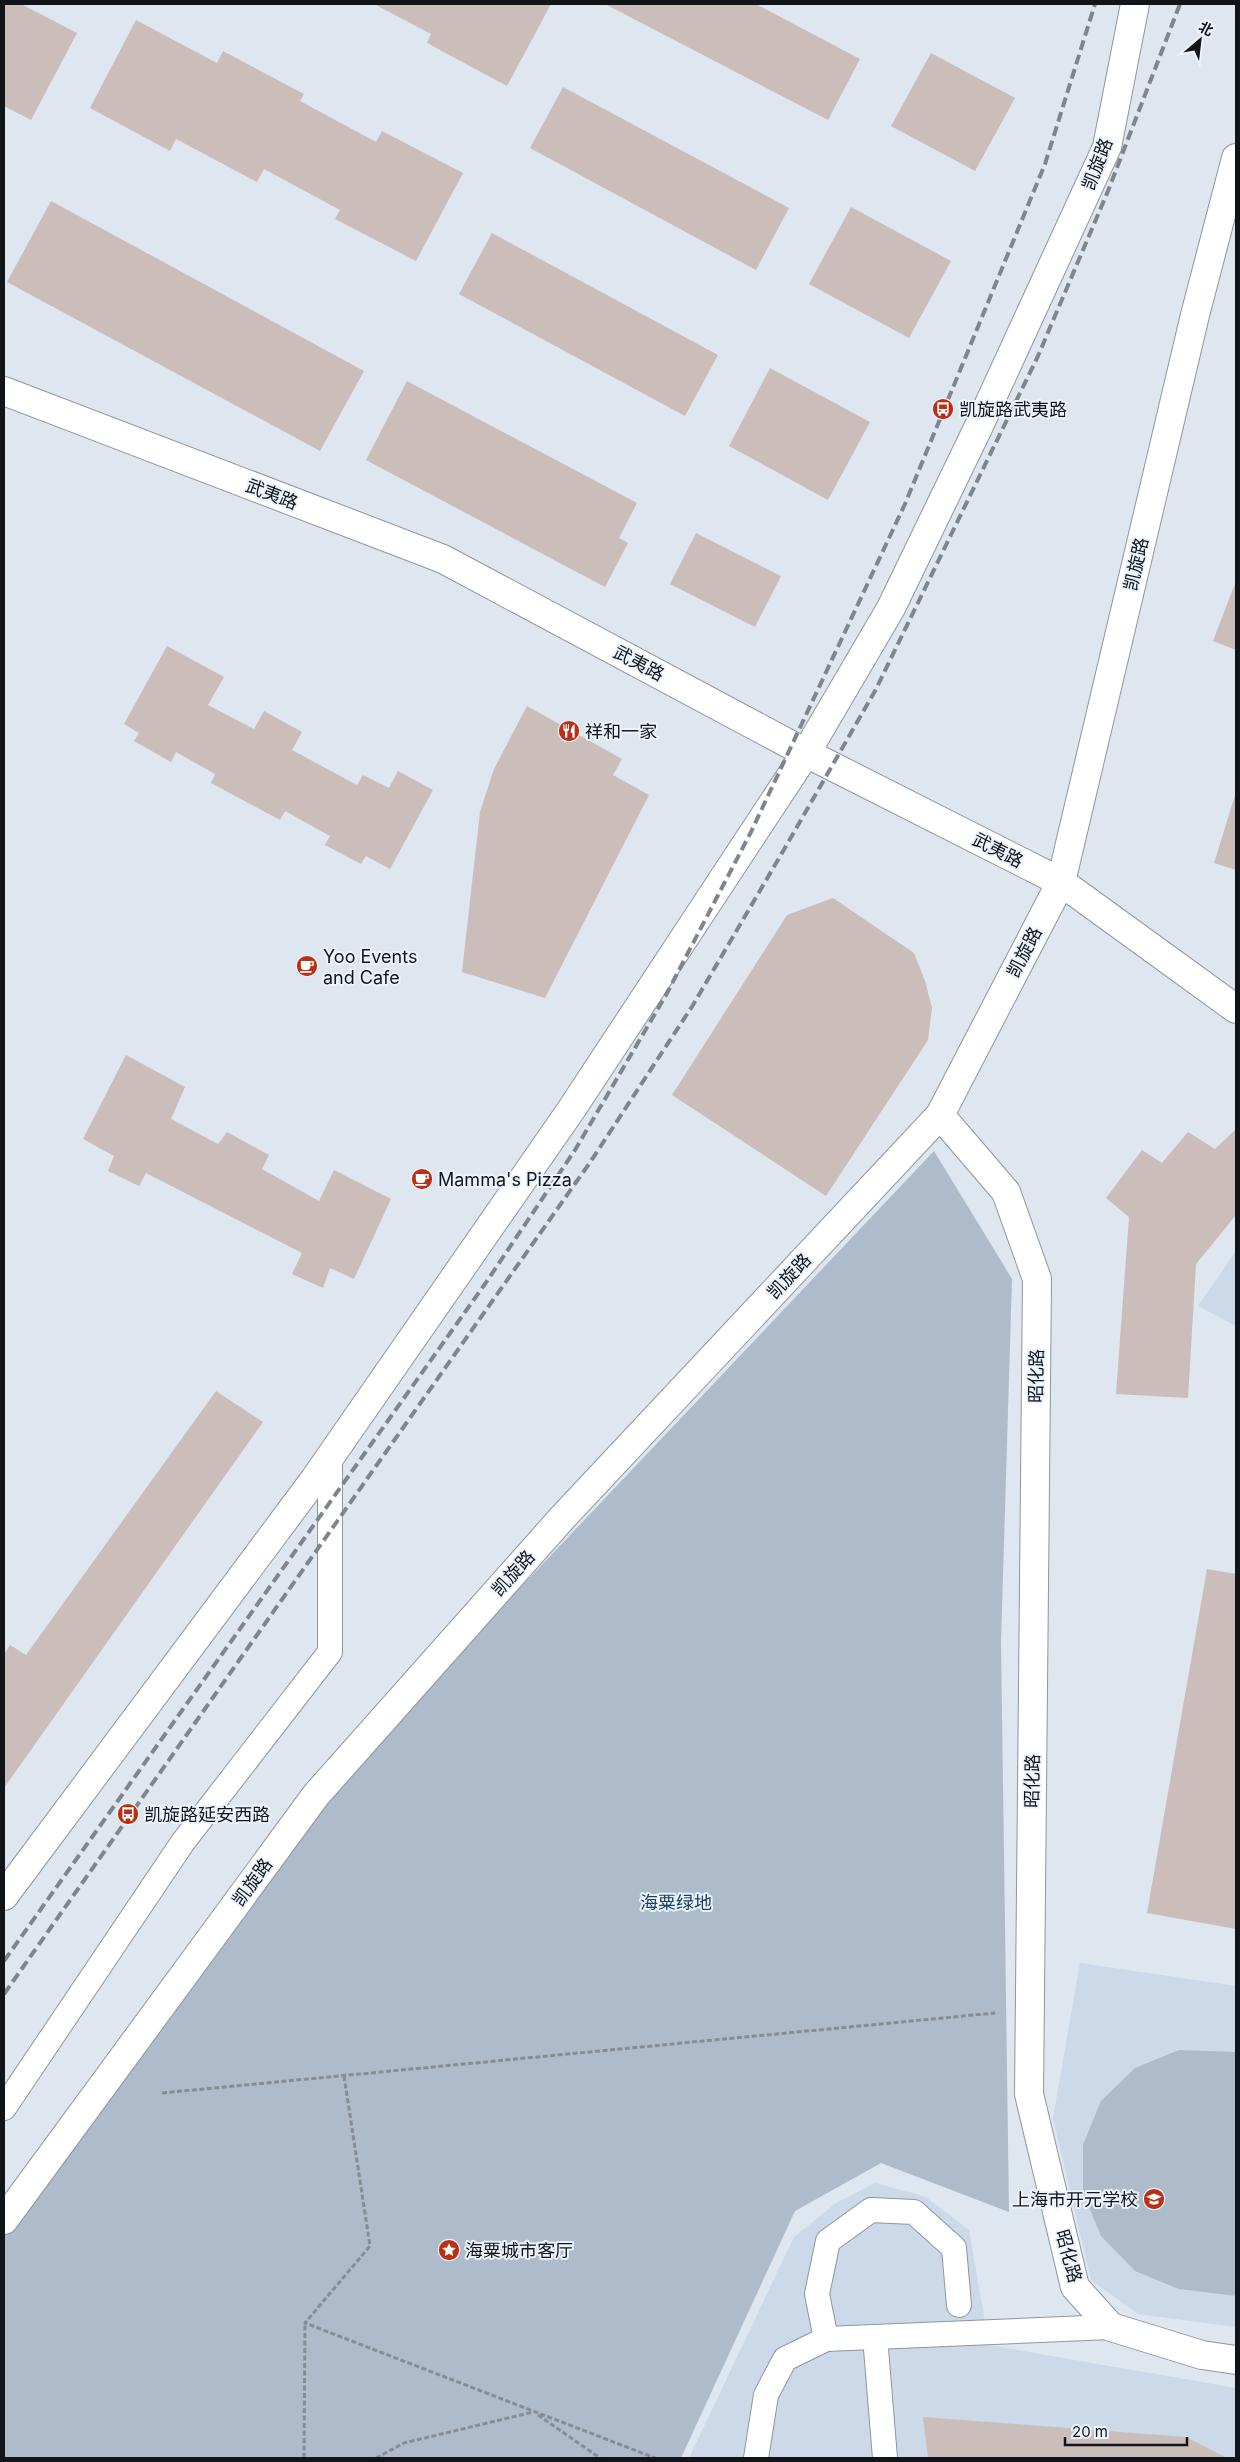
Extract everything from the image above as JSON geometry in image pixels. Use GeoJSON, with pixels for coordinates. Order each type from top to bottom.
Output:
{"type":"FeatureCollection","features":[{"type":"Feature","properties":{"kind":"street","name":"凯旋路"},"geometry":{"type":"LineString","coordinates":[[4,1896],[330,1456],[571,1110],[806,753],[890,608],[978,428],[1107,147],[1134,4]]}},
{"type":"Feature","properties":{"kind":"street","name":"凯旋路"},"geometry":{"type":"LineString","coordinates":[[4,2220],[316,1795],[563,1517],[940,1114],[1061,882],[1195,315],[1236,158]]}},
{"type":"Feature","properties":{"kind":"street","name":"武夷路"},"geometry":{"type":"LineString","coordinates":[[4,391],[443,559],[806,753],[1061,882],[1236,1009]]}},
{"type":"Feature","properties":{"kind":"street","name":"昭化路"},"geometry":{"type":"LineString","coordinates":[[940,1114],[1006,1192],[1037,1279],[1029,2094],[1075,2287],[1111,2327]]}},
{"type":"Feature","properties":{"kind":"street"},"geometry":{"type":"LineString","coordinates":[[1111,2327],[1202,2355],[1236,2360]]}},
{"type":"Feature","properties":{"kind":"lane"},"geometry":{"type":"LineString","coordinates":[[4,2108],[183,1842],[330,1652],[330,1456]]}},
{"type":"Feature","properties":{"kind":"lane"},"geometry":{"type":"LineString","coordinates":[[826,2340],[817,2294],[828,2241],[871,2210],[914,2212],[954,2248],[959,2305]]}},
{"type":"Feature","properties":{"kind":"lane"},"geometry":{"type":"LineString","coordinates":[[756,2458],[766,2395],[786,2359],[826,2340],[1111,2327]]}},
{"type":"Feature","properties":{"kind":"lane"},"geometry":{"type":"LineString","coordinates":[[876,2337],[885,2458]]}},
{"type":"Feature","properties":{"kind":"path"},"geometry":{"type":"LineString","coordinates":[[162,2093],[1030,2010]]}},
{"type":"Feature","properties":{"kind":"path"},"geometry":{"type":"LineString","coordinates":[[304,2458],[305,2323],[370,2246],[344,2076]]}},
{"type":"Feature","properties":{"kind":"path"},"geometry":{"type":"LineString","coordinates":[[305,2323],[655,2458]]}},
{"type":"Feature","properties":{"kind":"path"},"geometry":{"type":"LineString","coordinates":[[376,2458],[404,2442],[533,2412],[600,2458]]}},
{"type":"Feature","properties":{"kind":"shaded area"},"geometry":{"type":"Polygon","coordinates":[[[1236,1251],[1236,1326],[1198,1306],[1236,1251]]]}},
{"type":"Feature","properties":{"kind":"shaded area","name":"上海市开元学校"},"geometry":{"type":"Polygon","coordinates":[[[1080,1963],[1236,1986],[1236,2327],[1138,2314],[1091,2280],[1053,2118],[1080,1963]]]}},
{"type":"Feature","properties":{"kind":"shaded area"},"geometry":{"type":"Polygon","coordinates":[[[875,2183],[926,2197],[969,2230],[989,2345],[1236,2388],[1236,2458],[689,2458],[794,2237],[836,2203],[875,2183]]]}},
{"type":"Feature","properties":{"kind":"green space","name":"海粟绿地"},"geometry":{"type":"Polygon","coordinates":[[[934,1151],[1012,1279],[1001,1641],[1009,2212],[881,2163],[795,2211],[681,2458],[4,2458],[4,2235],[320,1799],[934,1151]]]}},
{"type":"Feature","properties":{"kind":"green space"},"geometry":{"type":"Polygon","coordinates":[[[1179,2050],[1236,2052],[1236,2296],[1179,2289],[1135,2271],[1101,2236],[1083,2193],[1083,2145],[1101,2101],[1135,2068],[1179,2050]]]}},
{"type":"Feature","properties":{"kind":"building"},"geometry":{"type":"Polygon","coordinates":[[[4,4],[21,4],[77,33],[31,120],[4,106],[4,4]]]}},
{"type":"Feature","properties":{"kind":"building"},"geometry":{"type":"Polygon","coordinates":[[[374,4],[551,4],[507,86],[427,43],[431,34],[374,4]]]}},
{"type":"Feature","properties":{"kind":"building"},"geometry":{"type":"Polygon","coordinates":[[[605,4],[756,4],[860,59],[828,120],[605,4]]]}},
{"type":"Feature","properties":{"kind":"building"},"geometry":{"type":"Polygon","coordinates":[[[136,20],[217,63],[223,51],[304,94],[300,101],[376,142],[382,131],[463,173],[416,261],[335,219],[340,210],[264,169],[257,182],[176,139],[170,151],[90,108],[136,20]]]}},
{"type":"Feature","properties":{"kind":"building"},"geometry":{"type":"Polygon","coordinates":[[[931,53],[1015,98],[975,171],[891,126],[931,53]]]}},
{"type":"Feature","properties":{"kind":"building"},"geometry":{"type":"Polygon","coordinates":[[[563,87],[789,208],[756,270],[530,148],[563,87]]]}},
{"type":"Feature","properties":{"kind":"building"},"geometry":{"type":"Polygon","coordinates":[[[51,201],[364,371],[320,451],[7,282],[51,201]]]}},
{"type":"Feature","properties":{"kind":"building"},"geometry":{"type":"Polygon","coordinates":[[[851,207],[951,261],[909,338],[809,284],[851,207]]]}},
{"type":"Feature","properties":{"kind":"building"},"geometry":{"type":"Polygon","coordinates":[[[492,233],[718,355],[685,416],[459,294],[492,233]]]}},
{"type":"Feature","properties":{"kind":"building"},"geometry":{"type":"Polygon","coordinates":[[[770,368],[870,422],[828,500],[729,446],[770,368]]]}},
{"type":"Feature","properties":{"kind":"building"},"geometry":{"type":"Polygon","coordinates":[[[407,381],[637,503],[619,538],[628,543],[605,587],[366,460],[407,381]]]}},
{"type":"Feature","properties":{"kind":"building"},"geometry":{"type":"Polygon","coordinates":[[[696,533],[781,576],[755,627],[670,584],[696,533]]]}},
{"type":"Feature","properties":{"kind":"building"},"geometry":{"type":"Polygon","coordinates":[[[1236,581],[1236,650],[1213,641],[1236,581]]]}},
{"type":"Feature","properties":{"kind":"building"},"geometry":{"type":"Polygon","coordinates":[[[167,646],[224,677],[208,705],[254,729],[264,711],[302,732],[292,750],[357,785],[363,775],[389,788],[398,771],[433,790],[390,869],[366,856],[361,864],[325,845],[330,836],[285,811],[280,820],[211,783],[215,774],[176,752],[171,762],[134,741],[139,733],[124,724],[167,646]]]}},
{"type":"Feature","properties":{"kind":"building"},"geometry":{"type":"Polygon","coordinates":[[[527,706],[622,759],[613,775],[649,795],[545,998],[462,972],[480,812],[494,769],[527,706]]]}},
{"type":"Feature","properties":{"kind":"building"},"geometry":{"type":"Polygon","coordinates":[[[1236,792],[1236,870],[1214,863],[1236,792]]]}},
{"type":"Feature","properties":{"kind":"building"},"geometry":{"type":"Polygon","coordinates":[[[833,898],[914,953],[925,981],[932,1008],[928,1040],[826,1196],[672,1095],[787,915],[833,898]]]}},
{"type":"Feature","properties":{"kind":"building"},"geometry":{"type":"Polygon","coordinates":[[[126,1055],[185,1087],[171,1119],[218,1144],[227,1132],[269,1155],[262,1169],[319,1201],[334,1170],[391,1199],[354,1279],[330,1268],[323,1288],[292,1274],[302,1253],[146,1173],[139,1186],[108,1171],[114,1156],[83,1139],[126,1055]]]}},
{"type":"Feature","properties":{"kind":"building"},"geometry":{"type":"Polygon","coordinates":[[[1236,1129],[1236,1215],[1196,1264],[1188,1398],[1116,1394],[1129,1217],[1106,1198],[1142,1150],[1162,1163],[1188,1132],[1215,1149],[1236,1129]]]}},
{"type":"Feature","properties":{"kind":"building"},"geometry":{"type":"Polygon","coordinates":[[[216,1391],[263,1422],[4,1788],[4,1654],[10,1645],[26,1655],[216,1391]]]}},
{"type":"Feature","properties":{"kind":"building"},"geometry":{"type":"Polygon","coordinates":[[[1207,1569],[1236,1574],[1236,1929],[1147,1913],[1207,1569]]]}},
{"type":"Feature","properties":{"kind":"building"},"geometry":{"type":"Polygon","coordinates":[[[923,2417],[1186,2437],[1227,2458],[928,2458],[923,2417]]]}},
{"type":"Feature","properties":{"kind":"railway"},"geometry":{"type":"LineString","coordinates":[[4,1961],[485,1284],[575,1150],[666,995],[751,832],[905,504],[1045,164],[1095,4]]}},
{"type":"Feature","properties":{"kind":"railway"},"geometry":{"type":"LineString","coordinates":[[4,1994],[591,1161],[693,1005],[875,691],[1038,356],[1108,191],[1180,4]]}},
{"type":"Feature","properties":{"kind":"place","name":"凯旋路武夷路"},"geometry":{"type":"Point","coordinates":[943,409]}},
{"type":"Feature","properties":{"kind":"place","name":"祥和一家"},"geometry":{"type":"Point","coordinates":[569,731]}},
{"type":"Feature","properties":{"kind":"place","name":"Yoo Events and Cafe"},"geometry":{"type":"Point","coordinates":[307,966]}},
{"type":"Feature","properties":{"kind":"place","name":"Mamma's Pizza"},"geometry":{"type":"Point","coordinates":[422,1179]}},
{"type":"Feature","properties":{"kind":"place","name":"凯旋路延安西路"},"geometry":{"type":"Point","coordinates":[128,1814]}},
{"type":"Feature","properties":{"kind":"place","name":"上海市开元学校"},"geometry":{"type":"Point","coordinates":[1154,2199]}},
{"type":"Feature","properties":{"kind":"place","name":"海粟城市客厅"},"geometry":{"type":"Point","coordinates":[449,2250]}}]}
